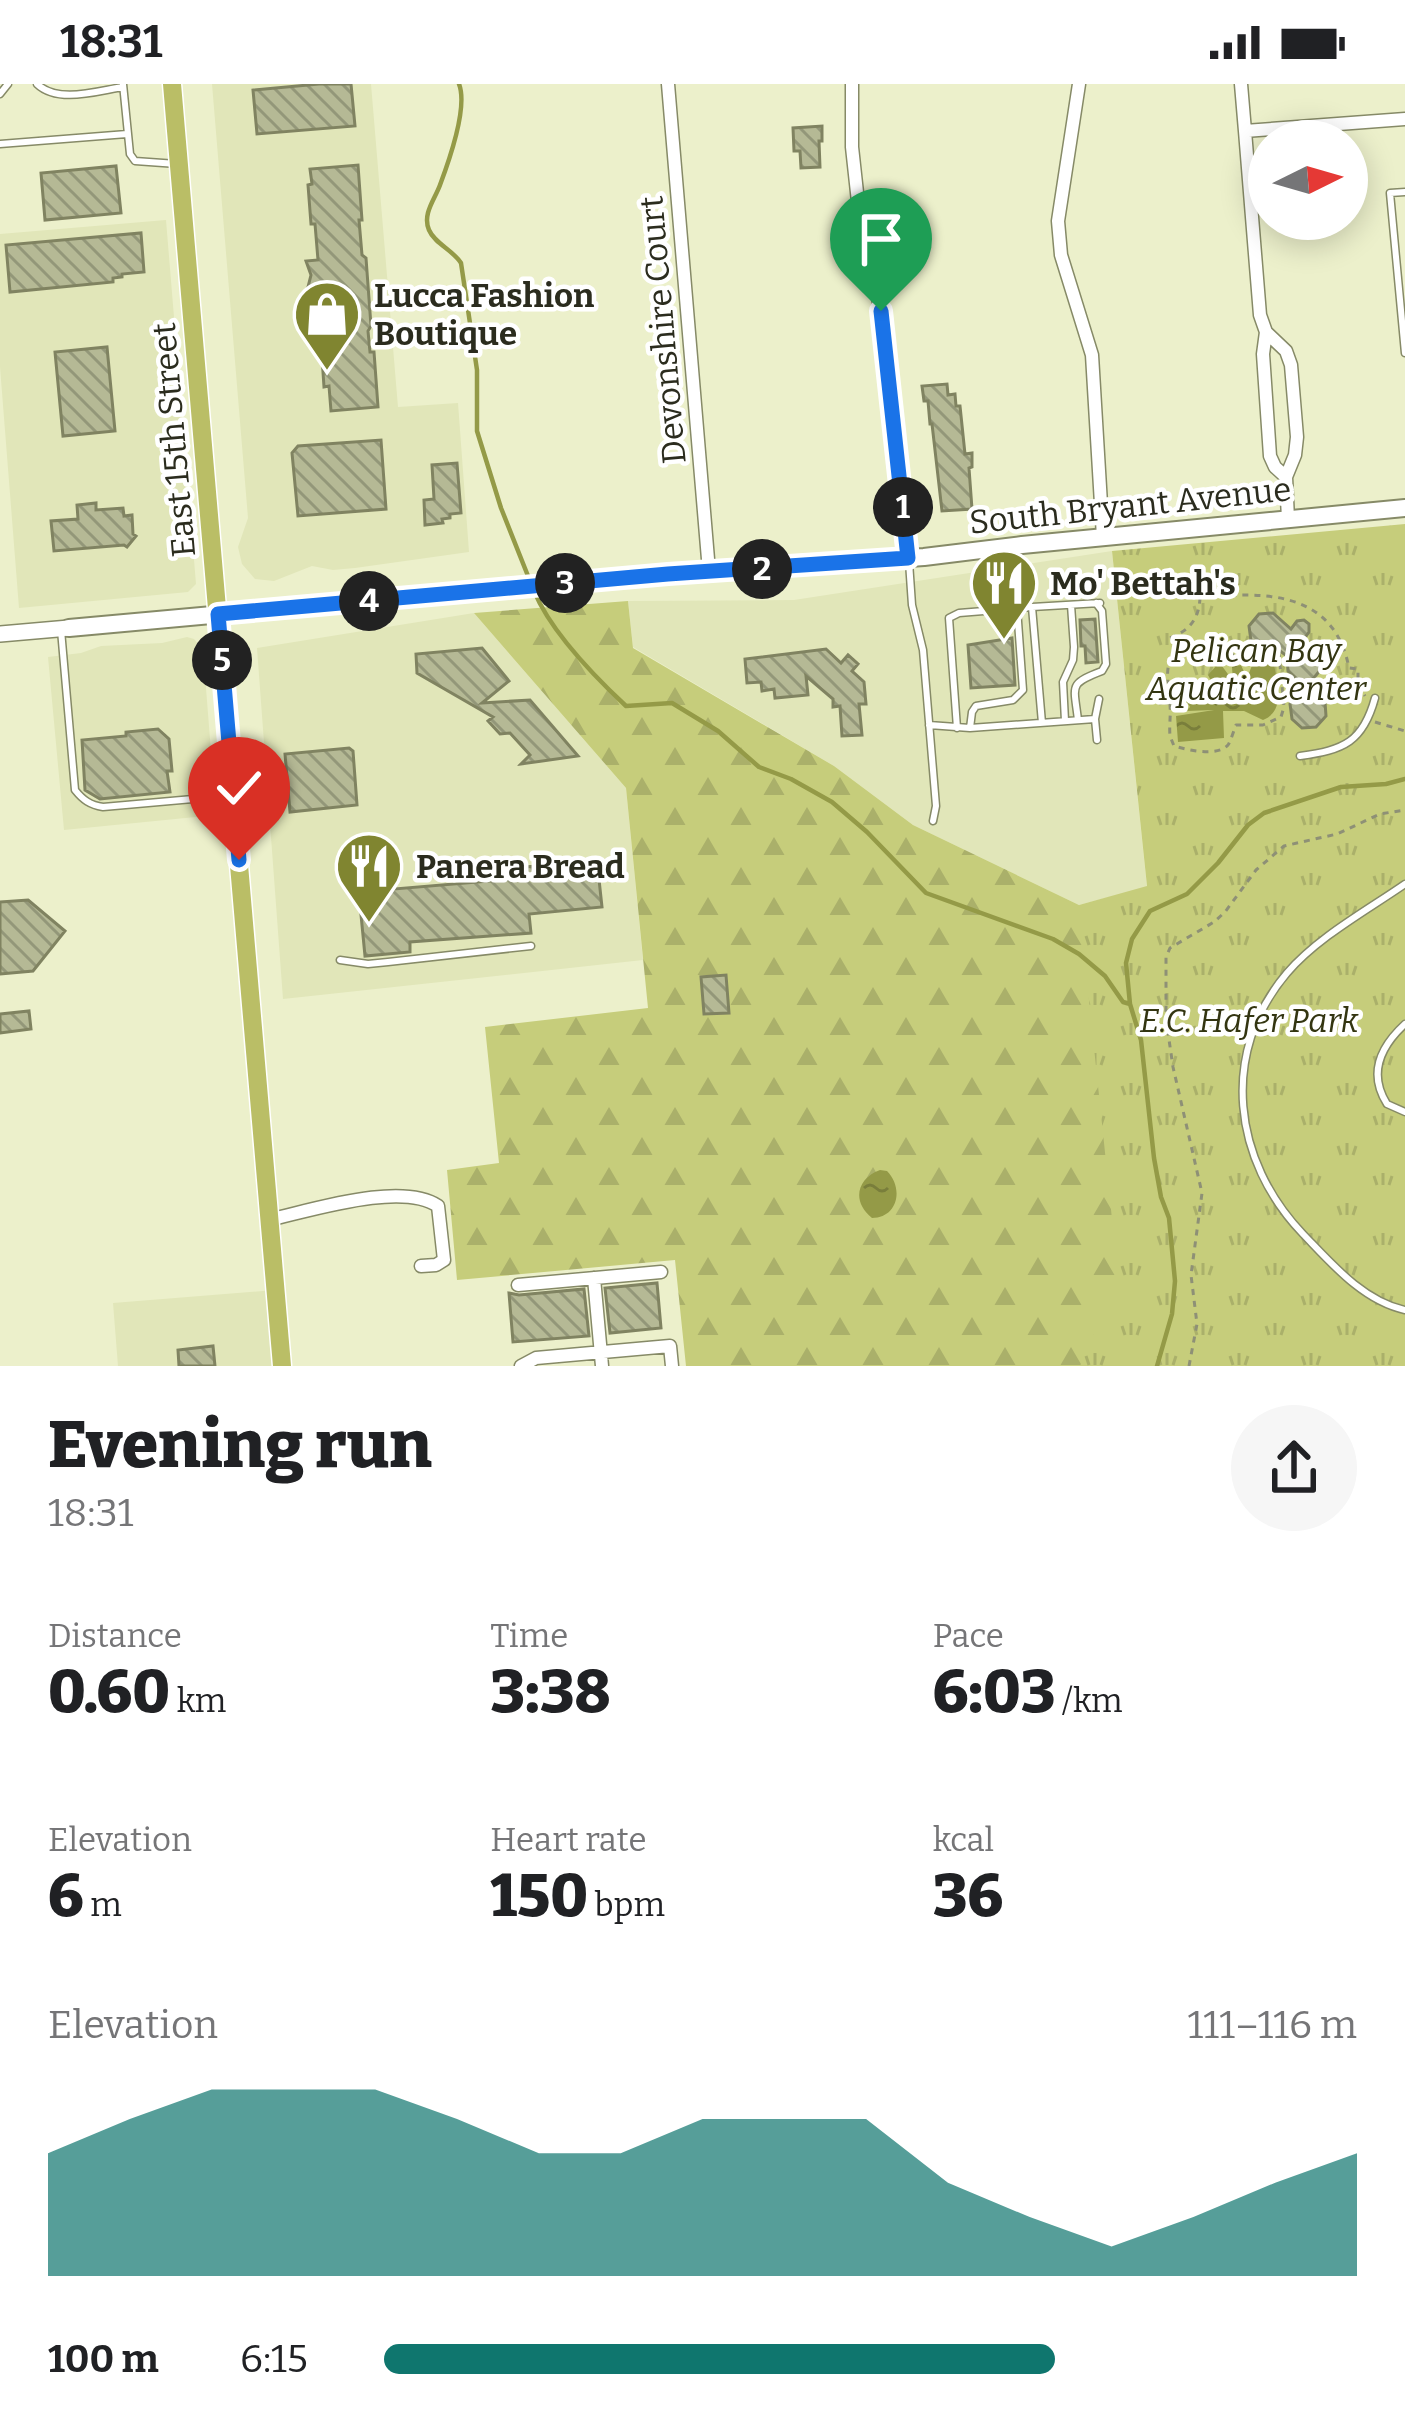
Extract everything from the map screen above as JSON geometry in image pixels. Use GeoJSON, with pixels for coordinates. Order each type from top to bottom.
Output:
{"type":"FeatureCollection","features":[{"type":"Feature","properties":{"kind":"main road","name":"East 15th Street"},"geometry":{"type":"LineString","coordinates":[[172,84],[282,1366]]}},
{"type":"Feature","properties":{"kind":"main road","name":"South Bryant Avenue"},"geometry":{"type":"LineString","coordinates":[[65,628],[908,558],[1405,508]]}},
{"type":"Feature","properties":{"kind":"street","name":"Devonshire Court"},"geometry":{"type":"LineString","coordinates":[[668,84],[709,571]]}},
{"type":"Feature","properties":{"kind":"street"},"geometry":{"type":"LineString","coordinates":[[852,84],[852,147],[860,220],[881,311],[908,558]]}},
{"type":"Feature","properties":{"kind":"street"},"geometry":{"type":"LineString","coordinates":[[1079,84],[1058,221],[1061,255],[1092,356],[1103,537]]}},
{"type":"Feature","properties":{"kind":"street"},"geometry":{"type":"LineString","coordinates":[[1241,84],[1260,315],[1266,332],[1286,351],[1293,390],[1297,437],[1286,478],[1288,518]]}},
{"type":"Feature","properties":{"kind":"street"},"geometry":{"type":"LineString","coordinates":[[1245,130],[1405,118]]}},
{"type":"Feature","properties":{"kind":"street"},"geometry":{"type":"LineString","coordinates":[[1266,332],[1263,354],[1270,456],[1286,478]]}},
{"type":"Feature","properties":{"kind":"street"},"geometry":{"type":"LineString","coordinates":[[1265,394],[1293,390]]}},
{"type":"Feature","properties":{"kind":"street","name":"South Bryant Avenue"},"geometry":{"type":"LineString","coordinates":[[0,634],[65,628]]}},
{"type":"Feature","properties":{"kind":"street"},"geometry":{"type":"LineString","coordinates":[[268,1220],[398,1196],[432,1201],[438,1206],[444,1260],[421,1265]]}},
{"type":"Feature","properties":{"kind":"street"},"geometry":{"type":"LineString","coordinates":[[518,1285],[661,1272]]}},
{"type":"Feature","properties":{"kind":"street"},"geometry":{"type":"LineString","coordinates":[[594,1278],[601,1359]]}},
{"type":"Feature","properties":{"kind":"street"},"geometry":{"type":"LineString","coordinates":[[522,1364],[536,1358],[601,1359],[670,1346],[672,1366]]}},
{"type":"Feature","properties":{"kind":"lane"},"geometry":{"type":"LineString","coordinates":[[0,94],[8,84]]}},
{"type":"Feature","properties":{"kind":"lane"},"geometry":{"type":"LineString","coordinates":[[37,84],[46,92],[70,94],[123,86],[130,154],[135,161],[180,164]]}},
{"type":"Feature","properties":{"kind":"lane"},"geometry":{"type":"LineString","coordinates":[[0,144],[128,134]]}},
{"type":"Feature","properties":{"kind":"lane"},"geometry":{"type":"LineString","coordinates":[[1405,192],[1390,193],[1405,353]]}},
{"type":"Feature","properties":{"kind":"lane"},"geometry":{"type":"LineString","coordinates":[[1394,229],[1405,228]]}},
{"type":"Feature","properties":{"kind":"lane"},"geometry":{"type":"LineString","coordinates":[[908,558],[912,605],[923,650],[936,806],[933,821]]}},
{"type":"Feature","properties":{"kind":"lane"},"geometry":{"type":"LineString","coordinates":[[957,728],[950,618],[959,613],[1098,603],[1106,664],[1076,685],[1078,720]]}},
{"type":"Feature","properties":{"kind":"lane"},"geometry":{"type":"LineString","coordinates":[[1065,721],[1063,682],[1074,647],[1071,605]]}},
{"type":"Feature","properties":{"kind":"lane"},"geometry":{"type":"LineString","coordinates":[[970,728],[976,706],[1013,700],[1023,690],[1017,608]]}},
{"type":"Feature","properties":{"kind":"lane"},"geometry":{"type":"LineString","coordinates":[[1032,608],[1042,723]]}},
{"type":"Feature","properties":{"kind":"lane"},"geometry":{"type":"LineString","coordinates":[[65,628],[76,790],[89,804],[104,807],[193,799]]}},
{"type":"Feature","properties":{"kind":"lane"},"geometry":{"type":"LineString","coordinates":[[1300,756],[1333,750],[1360,734],[1375,698]]}},
{"type":"Feature","properties":{"kind":"lane"},"geometry":{"type":"LineString","coordinates":[[1097,740],[1099,699]]}},
{"type":"Feature","properties":{"kind":"lane"},"geometry":{"type":"LineString","coordinates":[[929,725],[970,728],[1095,719]]}},
{"type":"Feature","properties":{"kind":"lane"},"geometry":{"type":"LineString","coordinates":[[1405,884],[1290,969],[1257,1021],[1242,1081],[1243,1119],[1268,1189],[1328,1260],[1364,1291],[1405,1310]]}},
{"type":"Feature","properties":{"kind":"lane"},"geometry":{"type":"LineString","coordinates":[[340,960],[368,964],[531,946]]}},
{"type":"Feature","properties":{"kind":"lane"},"geometry":{"type":"LineString","coordinates":[[1405,1024],[1385,1048],[1376,1082],[1387,1104],[1405,1112]]}},
{"type":"Feature","properties":{"kind":"path"},"geometry":{"type":"LineString","coordinates":[[1169,638],[1191,625],[1200,598],[1262,594],[1294,600],[1323,619],[1344,650],[1349,668],[1358,669],[1358,685],[1365,694],[1363,716],[1405,731]]}},
{"type":"Feature","properties":{"kind":"path"},"geometry":{"type":"LineString","coordinates":[[1180,650],[1221,655],[1279,653],[1282,688],[1281,717],[1263,725],[1239,723],[1222,749],[1179,748],[1172,742],[1168,667],[1180,650]]}},
{"type":"Feature","properties":{"kind":"path"},"geometry":{"type":"LineString","coordinates":[[1282,688],[1332,685]]}},
{"type":"Feature","properties":{"kind":"path"},"geometry":{"type":"LineString","coordinates":[[1189,1366],[1196,1324],[1191,1275],[1202,1192],[1173,1067],[1166,1019],[1166,957],[1170,948],[1226,912],[1256,870],[1284,846],[1337,834],[1379,814],[1405,810]]}},
{"type":"Feature","properties":{"kind":"shaded area"},"geometry":{"type":"Polygon","coordinates":[[[212,84],[371,84],[398,407],[458,403],[469,552],[333,570],[312,566],[274,581],[255,579],[242,564],[238,547],[248,518],[212,84]]]}},
{"type":"Feature","properties":{"kind":"shaded area"},"geometry":{"type":"Polygon","coordinates":[[[166,220],[196,584],[188,592],[19,608],[0,367],[0,234],[166,220]]]}},
{"type":"Feature","properties":{"kind":"shaded area"},"geometry":{"type":"Polygon","coordinates":[[[1112,551],[1147,887],[1079,905],[913,825],[834,766],[633,647],[628,601],[794,600],[1112,551]]]}},
{"type":"Feature","properties":{"kind":"shaded area"},"geometry":{"type":"Polygon","coordinates":[[[474,613],[626,788],[643,960],[283,999],[257,648],[474,613]]]}},
{"type":"Feature","properties":{"kind":"shaded area"},"geometry":{"type":"Polygon","coordinates":[[[187,637],[203,650],[216,815],[64,830],[48,657],[187,637]]]}},
{"type":"Feature","properties":{"kind":"shaded area"},"geometry":{"type":"Polygon","coordinates":[[[275,1290],[282,1366],[118,1366],[113,1303],[275,1290]]]}},
{"type":"Feature","properties":{"kind":"green space","name":"E.C. Hafer Park"},"geometry":{"type":"Polygon","coordinates":[[[1405,524],[1405,1366],[1080,1366],[1118,1276],[1079,905],[1147,886],[1112,551],[1405,524]]]}},
{"type":"Feature","properties":{"kind":"green space"},"geometry":{"type":"Polygon","coordinates":[[[628,601],[633,648],[834,766],[913,825],[1079,905],[1160,962],[1179,1366],[686,1366],[675,1260],[457,1280],[447,1170],[499,1163],[485,1027],[648,1008],[626,788],[474,613],[628,601]]]}},
{"type":"Feature","properties":{"kind":"water"},"geometry":{"type":"Polygon","coordinates":[[[1264,659],[1274,665],[1278,689],[1270,716],[1263,720],[1244,711],[1223,711],[1224,738],[1178,742],[1176,716],[1214,710],[1186,711],[1190,707],[1184,698],[1198,689],[1205,699],[1217,692],[1208,675],[1216,666],[1222,666],[1233,681],[1232,667],[1241,665],[1249,673],[1253,663],[1264,659]]]}},
{"type":"Feature","properties":{"kind":"water"},"geometry":{"type":"Polygon","coordinates":[[[880,1170],[892,1178],[896,1201],[888,1213],[872,1218],[861,1205],[860,1191],[866,1179],[880,1170]]]}},
{"type":"Feature","properties":{"kind":"building"},"geometry":{"type":"Polygon","coordinates":[[[351,84],[355,126],[257,134],[253,90],[351,84]]]}},
{"type":"Feature","properties":{"kind":"building"},"geometry":{"type":"Polygon","coordinates":[[[822,126],[820,167],[801,168],[793,128],[822,126]]]}},
{"type":"Feature","properties":{"kind":"building"},"geometry":{"type":"Polygon","coordinates":[[[358,165],[368,331],[378,407],[331,411],[329,386],[324,387],[324,323],[309,325],[313,307],[306,261],[318,260],[308,185],[312,184],[310,169],[358,165]]]}},
{"type":"Feature","properties":{"kind":"building"},"geometry":{"type":"Polygon","coordinates":[[[116,166],[121,213],[45,220],[41,173],[116,166]]]}},
{"type":"Feature","properties":{"kind":"building"},"geometry":{"type":"Polygon","coordinates":[[[141,233],[144,272],[122,274],[113,282],[10,292],[6,245],[141,233]]]}},
{"type":"Feature","properties":{"kind":"building"},"geometry":{"type":"Polygon","coordinates":[[[107,347],[115,431],[63,436],[55,352],[107,347]]]}},
{"type":"Feature","properties":{"kind":"building"},"geometry":{"type":"Polygon","coordinates":[[[947,384],[948,395],[955,394],[956,406],[960,406],[965,454],[972,453],[972,509],[942,511],[932,424],[922,386],[947,384]]]}},
{"type":"Feature","properties":{"kind":"building"},"geometry":{"type":"Polygon","coordinates":[[[381,440],[386,509],[298,516],[292,453],[298,446],[381,440]]]}},
{"type":"Feature","properties":{"kind":"building"},"geometry":{"type":"Polygon","coordinates":[[[457,463],[461,513],[450,514],[443,523],[425,525],[424,500],[434,499],[432,465],[457,463]]]}},
{"type":"Feature","properties":{"kind":"building"},"geometry":{"type":"Polygon","coordinates":[[[96,503],[96,510],[123,508],[124,516],[132,515],[136,536],[127,547],[54,551],[51,521],[78,519],[77,505],[96,503]]]}},
{"type":"Feature","properties":{"kind":"building"},"geometry":{"type":"Polygon","coordinates":[[[1273,613],[1291,629],[1297,621],[1309,624],[1304,639],[1321,654],[1322,668],[1312,680],[1313,692],[1325,702],[1326,716],[1316,727],[1302,728],[1292,719],[1290,704],[1299,693],[1299,681],[1288,671],[1287,656],[1276,648],[1261,650],[1251,641],[1249,626],[1259,614],[1273,613]]]}},
{"type":"Feature","properties":{"kind":"building"},"geometry":{"type":"Polygon","coordinates":[[[1095,619],[1098,662],[1086,663],[1080,620],[1095,619]]]}},
{"type":"Feature","properties":{"kind":"building"},"geometry":{"type":"Polygon","coordinates":[[[1012,638],[1015,685],[971,688],[968,645],[1012,638]]]}},
{"type":"Feature","properties":{"kind":"building"},"geometry":{"type":"Polygon","coordinates":[[[482,648],[509,681],[482,703],[530,700],[578,756],[521,764],[530,755],[510,733],[500,734],[488,721],[493,717],[417,673],[416,654],[482,648]]]}},
{"type":"Feature","properties":{"kind":"building"},"geometry":{"type":"Polygon","coordinates":[[[826,649],[841,663],[848,655],[858,664],[852,671],[864,682],[866,704],[859,704],[862,735],[842,736],[840,706],[833,707],[833,699],[806,676],[808,695],[775,698],[774,689],[762,691],[761,682],[747,683],[745,659],[826,649]]]}},
{"type":"Feature","properties":{"kind":"building"},"geometry":{"type":"Polygon","coordinates":[[[158,729],[169,739],[170,792],[100,799],[85,790],[82,740],[158,729]]]}},
{"type":"Feature","properties":{"kind":"building"},"geometry":{"type":"Polygon","coordinates":[[[349,748],[357,805],[290,812],[285,754],[349,748]]]}},
{"type":"Feature","properties":{"kind":"building"},"geometry":{"type":"Polygon","coordinates":[[[597,861],[602,907],[529,914],[531,933],[410,942],[410,952],[365,956],[359,894],[354,890],[363,878],[382,877],[383,890],[512,879],[525,867],[597,861]]]}},
{"type":"Feature","properties":{"kind":"building"},"geometry":{"type":"Polygon","coordinates":[[[28,900],[65,931],[33,971],[0,974],[0,902],[28,900]]]}},
{"type":"Feature","properties":{"kind":"building"},"geometry":{"type":"Polygon","coordinates":[[[726,975],[729,1013],[704,1014],[701,977],[726,975]]]}},
{"type":"Feature","properties":{"kind":"building"},"geometry":{"type":"Polygon","coordinates":[[[29,1011],[31,1029],[0,1033],[0,1014],[29,1011]]]}},
{"type":"Feature","properties":{"kind":"building"},"geometry":{"type":"Polygon","coordinates":[[[657,1283],[661,1328],[610,1333],[605,1288],[657,1283]]]}},
{"type":"Feature","properties":{"kind":"building"},"geometry":{"type":"Polygon","coordinates":[[[584,1289],[589,1336],[513,1342],[509,1293],[584,1289]]]}},
{"type":"Feature","properties":{"kind":"building"},"geometry":{"type":"Polygon","coordinates":[[[213,1346],[215,1366],[179,1366],[178,1350],[213,1346]]]}},
{"type":"Feature","properties":{"kind":"waterway"},"geometry":{"type":"LineString","coordinates":[[459,84],[456,134],[427,224],[435,239],[461,263],[477,370],[477,431],[530,581]]}},
{"type":"Feature","properties":{"kind":"waterway"},"geometry":{"type":"LineString","coordinates":[[534,591],[562,637],[626,706],[672,703],[718,731],[759,767],[832,802],[926,893],[1053,939],[1079,954],[1130,1004]]}},
{"type":"Feature","properties":{"kind":"waterway"},"geometry":{"type":"LineString","coordinates":[[1157,1366],[1172,1314],[1175,1281],[1169,1218],[1154,1158],[1141,1040],[1130,1004],[1126,963],[1132,939],[1150,911],[1187,894],[1264,813],[1341,787],[1405,779]]}},
{"type":"Feature","properties":{"kind":"place","name":"Lucca Fashion Boutique"},"geometry":{"type":"Point","coordinates":[327,373]}},
{"type":"Feature","properties":{"kind":"place","name":"Mo' Bettah's"},"geometry":{"type":"Point","coordinates":[1004,642]}},
{"type":"Feature","properties":{"kind":"place","name":"Panera Bread"},"geometry":{"type":"Point","coordinates":[369,925]}},
{"type":"Feature","properties":{"kind":"route"},"geometry":{"type":"LineString","coordinates":[[239,860],[218,614],[908,558],[881,311]]}},
{"type":"Feature","properties":{"kind":"park label","name":"Pelican Bay Aquatic Center"},"geometry":{"type":"Point","coordinates":[1256,669]}}]}
